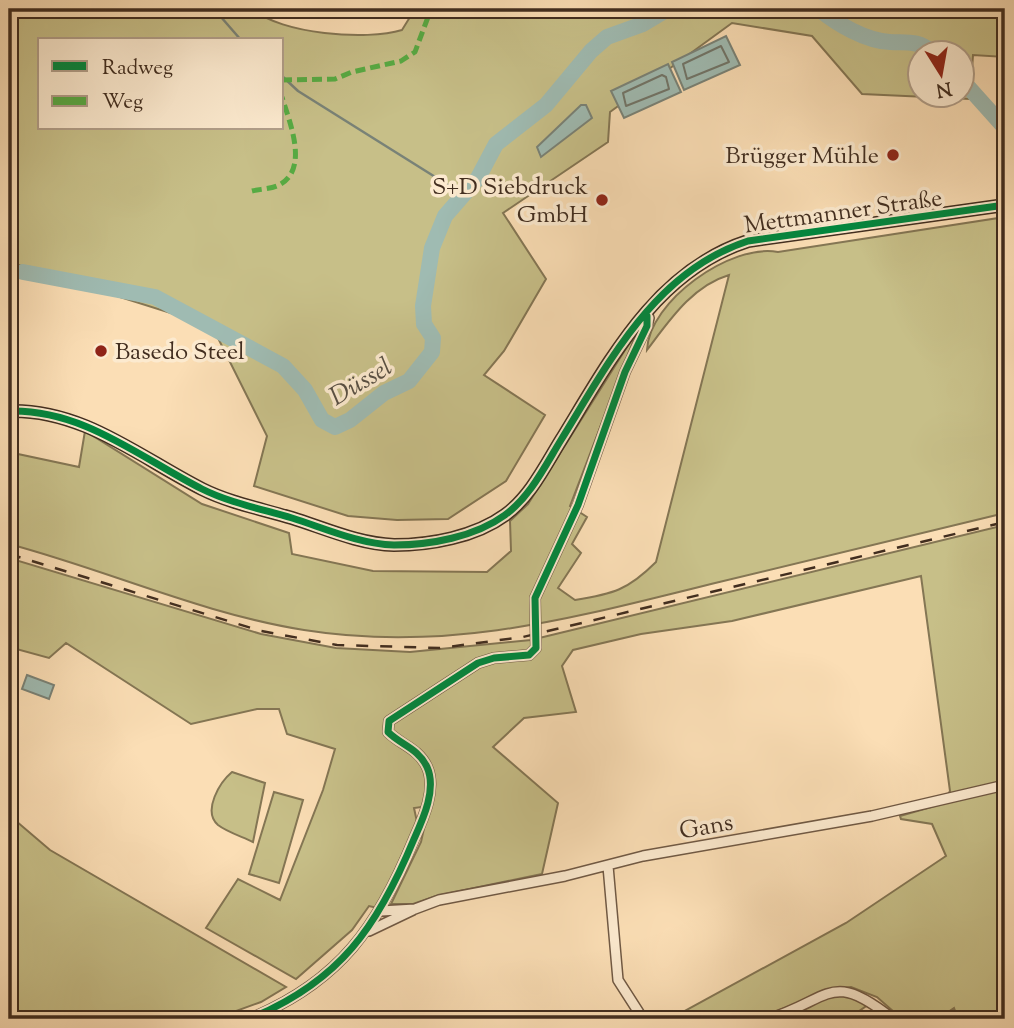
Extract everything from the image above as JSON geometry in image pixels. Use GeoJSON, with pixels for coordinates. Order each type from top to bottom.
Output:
{"type":"FeatureCollection","features":[{"type":"Feature","properties":{"kind":"main road","name":"Mettmanner Straße"},"geometry":{"type":"LineString","coordinates":[[9,411],[33,411],[75,420],[204,490],[242,504],[369,541],[391,545],[456,537],[493,523],[524,497],[645,314],[685,273],[710,256],[748,241],[1005,205]]}},
{"type":"Feature","properties":{"kind":"street"},"geometry":{"type":"LineString","coordinates":[[250,1019],[276,1008],[307,989],[368,932],[381,911],[422,820],[430,790],[430,775],[422,758],[413,748],[388,733],[387,725],[467,668],[494,658],[529,655],[536,648],[535,597],[578,505],[625,372],[647,326],[649,318],[645,314]]}},
{"type":"Feature","properties":{"kind":"street","name":"Gans"},"geometry":{"type":"LineString","coordinates":[[368,932],[415,909],[464,895],[608,866],[643,856],[872,816],[1005,785]]}},
{"type":"Feature","properties":{"kind":"street"},"geometry":{"type":"LineString","coordinates":[[608,866],[616,969],[624,994],[643,1019]]}},
{"type":"Feature","properties":{"kind":"street","name":"Gans"},"geometry":{"type":"LineString","coordinates":[[381,911],[415,909]]}},
{"type":"Feature","properties":{"kind":"street"},"geometry":{"type":"LineString","coordinates":[[768,1019],[828,993],[847,991],[868,999],[893,1019]]}},
{"type":"Feature","properties":{"kind":"shaded area"},"geometry":{"type":"Polygon","coordinates":[[[9,9],[253,9],[266,18],[303,30],[368,35],[402,30],[415,9],[1005,9],[1005,57],[976,55],[976,38],[906,38],[906,96],[862,94],[812,36],[732,23],[610,112],[608,142],[503,213],[546,279],[504,351],[484,375],[545,415],[506,481],[448,519],[397,520],[348,516],[254,486],[267,436],[212,326],[9,262],[9,9]]]}},
{"type":"Feature","properties":{"kind":"shaded area"},"geometry":{"type":"Polygon","coordinates":[[[1005,217],[1005,513],[560,620],[460,635],[409,637],[357,636],[266,623],[192,603],[9,544],[9,447],[18,454],[79,467],[85,431],[202,504],[289,533],[292,554],[373,571],[487,572],[511,551],[510,521],[528,504],[637,331],[570,506],[587,517],[572,544],[581,553],[558,588],[575,600],[610,593],[637,579],[656,562],[729,275],[704,287],[682,306],[647,350],[651,331],[677,295],[716,266],[759,252],[778,252],[1005,217]]]}},
{"type":"Feature","properties":{"kind":"shaded area"},"geometry":{"type":"Polygon","coordinates":[[[1005,525],[1005,1019],[958,1019],[954,1008],[938,1019],[902,1019],[877,997],[851,987],[832,989],[757,1019],[670,1019],[846,923],[946,856],[932,824],[901,819],[900,816],[942,804],[950,791],[921,576],[732,621],[641,634],[573,650],[562,666],[576,712],[524,718],[493,747],[558,803],[542,874],[436,896],[413,904],[391,904],[421,842],[429,806],[414,808],[417,822],[378,908],[369,906],[352,930],[296,979],[206,928],[238,879],[280,900],[323,790],[335,749],[287,734],[279,709],[257,709],[191,724],[66,643],[49,658],[9,647],[9,558],[261,634],[336,648],[410,652],[531,640],[1005,525]]]}},
{"type":"Feature","properties":{"kind":"shaded area"},"geometry":{"type":"Polygon","coordinates":[[[232,772],[265,783],[253,842],[222,828],[214,819],[214,797],[232,772]]]}},
{"type":"Feature","properties":{"kind":"shaded area"},"geometry":{"type":"Polygon","coordinates":[[[274,792],[303,800],[279,883],[249,874],[274,792]]]}},
{"type":"Feature","properties":{"kind":"shaded area"},"geometry":{"type":"Polygon","coordinates":[[[9,815],[50,850],[286,987],[261,1002],[214,1019],[9,1019],[9,815]]]}},
{"type":"Feature","properties":{"kind":"shaded area"},"geometry":{"type":"Polygon","coordinates":[[[831,995],[843,995],[869,1004],[848,1019],[782,1019],[831,995]]]}},
{"type":"Feature","properties":{"kind":"water"},"geometry":{"type":"Polygon","coordinates":[[[726,36],[740,65],[684,90],[672,62],[726,36]]]}},
{"type":"Feature","properties":{"kind":"water"},"geometry":{"type":"Polygon","coordinates":[[[668,64],[681,92],[624,118],[611,91],[668,64]]]}},
{"type":"Feature","properties":{"kind":"water"},"geometry":{"type":"Polygon","coordinates":[[[581,105],[586,105],[592,118],[541,157],[537,147],[581,105]]]}},
{"type":"Feature","properties":{"kind":"water"},"geometry":{"type":"Polygon","coordinates":[[[27,675],[54,685],[49,699],[22,689],[27,675]]]}},
{"type":"Feature","properties":{"kind":"waterway"},"geometry":{"type":"LineString","coordinates":[[214,9],[239,38]]}},
{"type":"Feature","properties":{"kind":"waterway","name":"Düssel"},"geometry":{"type":"LineString","coordinates":[[23,272],[155,297],[283,366],[305,390],[322,420],[335,427],[350,420],[384,393],[409,381],[432,352],[433,338],[424,324],[423,306],[432,248],[445,216],[478,178],[496,144],[546,105],[591,51],[607,37],[643,24],[668,9]]}},
{"type":"Feature","properties":{"kind":"waterway","name":"Düssel"},"geometry":{"type":"LineString","coordinates":[[819,9],[843,26],[862,35],[881,41],[906,42]]}},
{"type":"Feature","properties":{"kind":"waterway"},"geometry":{"type":"LineString","coordinates":[[284,78],[298,91],[448,185],[461,198]]}},
{"type":"Feature","properties":{"kind":"waterway","name":"Düssel"},"geometry":{"type":"LineString","coordinates":[[976,96],[1005,128]]}},
{"type":"Feature","properties":{"kind":"railway"},"geometry":{"type":"LineString","coordinates":[[9,554],[261,631],[337,645],[440,648],[523,637],[1005,522]]}},
{"type":"Feature","properties":{"kind":"marked path"},"geometry":{"type":"LineString","coordinates":[[284,80],[335,79],[352,72],[401,61],[415,52],[431,9]]}},
{"type":"Feature","properties":{"kind":"marked path"},"geometry":{"type":"LineString","coordinates":[[252,191],[279,185],[288,178],[294,168],[295,144],[284,104]]}},
{"type":"Feature","properties":{"kind":"cycle path"},"geometry":{"type":"LineString","coordinates":[[9,411],[36,412],[86,426],[213,494],[342,535],[394,545],[452,538],[493,523],[514,508],[543,470],[597,380],[638,322],[686,274],[715,255],[748,241],[1005,205]]}},
{"type":"Feature","properties":{"kind":"cycle path"},"geometry":{"type":"LineString","coordinates":[[249,1019],[308,988],[332,969],[370,924],[400,870],[425,813],[430,794],[430,776],[427,767],[414,751],[388,732],[389,721],[478,663],[494,658],[529,655],[536,648],[535,598],[578,505],[625,372],[647,326],[647,316]]}},
{"type":"Feature","properties":{"kind":"place","name":"Brügger Mühle"},"geometry":{"type":"Point","coordinates":[893,155]}},
{"type":"Feature","properties":{"kind":"place","name":"S+D Siebdruck GmbH"},"geometry":{"type":"Point","coordinates":[602,200]}},
{"type":"Feature","properties":{"kind":"place","name":"Basedo Steel"},"geometry":{"type":"Point","coordinates":[101,351]}}]}
